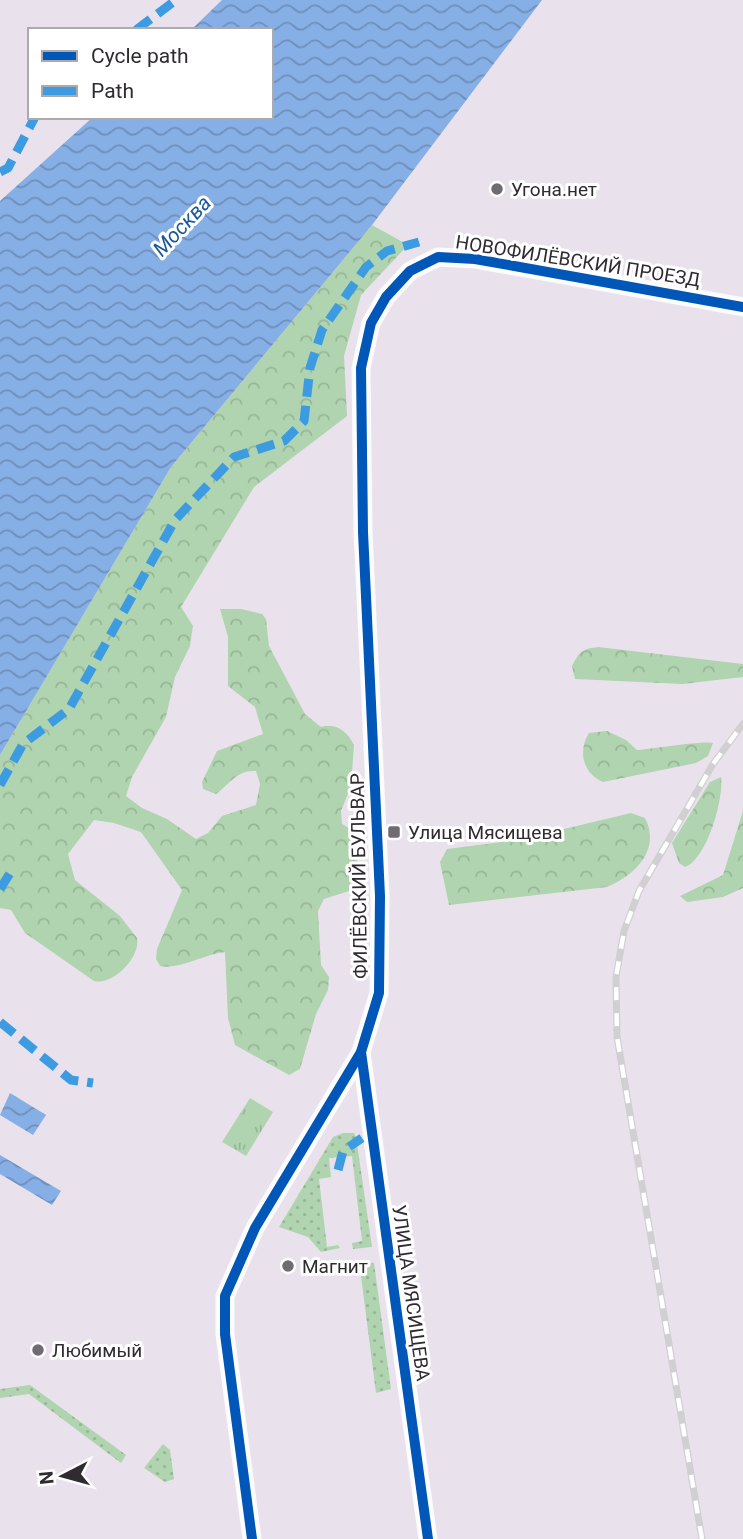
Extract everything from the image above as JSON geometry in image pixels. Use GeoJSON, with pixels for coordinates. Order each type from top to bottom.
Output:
{"type":"FeatureCollection","features":[{"type":"Feature","properties":{"kind":"street","name":"НОВОФИЛЁВСКИЙ ПРОЕЗД"},"geometry":{"type":"LineString","coordinates":[[410,271],[438,257],[475,258],[743,307]]}},
{"type":"Feature","properties":{"kind":"street","name":"ФИЛЁВСКИЙ БУЛЬВАР"},"geometry":{"type":"LineString","coordinates":[[252,1539],[225,1334],[225,1296],[255,1228],[361,1052],[373,1018],[380,966],[363,532],[362,368],[370,323],[386,297],[410,271]]}},
{"type":"Feature","properties":{"kind":"street","name":"УЛИЦА МЯСИЩЕВА"},"geometry":{"type":"LineString","coordinates":[[361,1052],[428,1539]]}},
{"type":"Feature","properties":{"kind":"green space"},"geometry":{"type":"Polygon","coordinates":[[[372,225],[408,245],[361,295],[344,356],[347,416],[254,487],[181,607],[193,626],[190,646],[175,677],[166,717],[132,777],[126,796],[196,839],[208,833],[222,816],[256,805],[260,784],[256,771],[238,775],[216,794],[203,789],[202,782],[217,751],[263,734],[255,707],[228,686],[228,637],[220,609],[241,609],[262,614],[266,619],[269,646],[305,714],[321,727],[341,729],[354,745],[351,786],[341,811],[342,824],[353,831],[357,841],[356,871],[349,891],[324,899],[318,911],[321,965],[329,977],[328,990],[316,1014],[300,1069],[289,1075],[235,1045],[228,1018],[225,952],[176,966],[160,966],[156,959],[157,949],[182,890],[141,832],[94,820],[68,854],[75,880],[120,916],[137,938],[135,953],[117,975],[94,981],[25,933],[11,910],[0,908],[0,755],[171,467],[372,225]]]}},
{"type":"Feature","properties":{"kind":"green space"},"geometry":{"type":"Polygon","coordinates":[[[598,647],[743,664],[743,677],[682,684],[575,679],[572,666],[577,657],[585,650],[598,647]]]}},
{"type":"Feature","properties":{"kind":"green space"},"geometry":{"type":"Polygon","coordinates":[[[607,731],[626,740],[637,750],[713,743],[708,756],[696,763],[603,782],[590,773],[583,754],[589,733],[607,731]]]}},
{"type":"Feature","properties":{"kind":"green space"},"geometry":{"type":"Polygon","coordinates":[[[721,777],[717,813],[707,841],[693,862],[685,867],[679,863],[672,843],[710,782],[721,777]]]}},
{"type":"Feature","properties":{"kind":"green space"},"geometry":{"type":"Polygon","coordinates":[[[743,811],[743,888],[723,897],[687,902],[680,896],[723,875],[743,811]]]}},
{"type":"Feature","properties":{"kind":"green space"},"geometry":{"type":"Polygon","coordinates":[[[631,813],[645,818],[650,840],[643,860],[618,882],[607,887],[449,905],[440,862],[447,849],[518,840],[631,813]]]}},
{"type":"Feature","properties":{"kind":"green space"},"geometry":{"type":"Polygon","coordinates":[[[250,1098],[273,1112],[246,1156],[222,1142],[250,1098]]]}},
{"type":"Feature","properties":{"kind":"green space"},"geometry":{"type":"Polygon","coordinates":[[[354,1133],[356,1137],[372,1247],[353,1249],[352,1243],[362,1241],[352,1156],[329,1158],[331,1177],[319,1179],[327,1247],[338,1245],[340,1248],[321,1252],[308,1237],[279,1227],[333,1137],[354,1133]]]}},
{"type":"Feature","properties":{"kind":"green space"},"geometry":{"type":"Polygon","coordinates":[[[368,1262],[374,1263],[391,1389],[376,1393],[360,1268],[368,1262]]]}},
{"type":"Feature","properties":{"kind":"green space"},"geometry":{"type":"Polygon","coordinates":[[[30,1385],[126,1455],[121,1463],[29,1394],[0,1398],[0,1389],[30,1385]]]}},
{"type":"Feature","properties":{"kind":"green space"},"geometry":{"type":"Polygon","coordinates":[[[163,1444],[170,1450],[174,1479],[165,1482],[144,1468],[163,1444]]]}},
{"type":"Feature","properties":{"kind":"water","name":"Москва"},"geometry":{"type":"Polygon","coordinates":[[[222,0],[542,0],[372,225],[171,467],[0,755],[0,201],[91,119],[273,119],[273,28],[193,28],[222,0]]]}},
{"type":"Feature","properties":{"kind":"water"},"geometry":{"type":"Polygon","coordinates":[[[10,1093],[46,1115],[33,1135],[0,1115],[10,1093]]]}},
{"type":"Feature","properties":{"kind":"water"},"geometry":{"type":"Polygon","coordinates":[[[0,1155],[61,1191],[52,1205],[0,1174],[0,1155]]]}},
{"type":"Feature","properties":{"kind":"railway"},"geometry":{"type":"LineString","coordinates":[[702,1539],[617,1037],[616,977],[624,931],[639,891],[713,764],[743,724]]}},
{"type":"Feature","properties":{"kind":"marked path"},"geometry":{"type":"LineString","coordinates":[[139,28],[176,0]]}},
{"type":"Feature","properties":{"kind":"marked path"},"geometry":{"type":"LineString","coordinates":[[0,172],[8,168],[34,119]]}},
{"type":"Feature","properties":{"kind":"marked path"},"geometry":{"type":"LineString","coordinates":[[0,785],[23,744],[69,709],[175,520],[234,457],[284,441],[304,421],[310,368],[322,330],[366,267],[387,251],[419,242]]}},
{"type":"Feature","properties":{"kind":"marked path"},"geometry":{"type":"LineString","coordinates":[[0,889],[12,870]]}},
{"type":"Feature","properties":{"kind":"marked path"},"geometry":{"type":"LineString","coordinates":[[0,1022],[71,1080],[93,1083]]}},
{"type":"Feature","properties":{"kind":"marked path"},"geometry":{"type":"LineString","coordinates":[[338,1170],[343,1151],[362,1138]]}},
{"type":"Feature","properties":{"kind":"cycle path"},"geometry":{"type":"LineString","coordinates":[[252,1539],[225,1334],[225,1296],[255,1228],[361,1052],[379,993],[380,896],[363,532],[361,368],[371,323],[386,297],[410,271],[438,257],[475,259],[743,307]]}},
{"type":"Feature","properties":{"kind":"cycle path"},"geometry":{"type":"LineString","coordinates":[[361,1052],[428,1539]]}},
{"type":"Feature","properties":{"kind":"place","name":"Угона.нет"},"geometry":{"type":"Point","coordinates":[497,189]}},
{"type":"Feature","properties":{"kind":"place","name":"Улица Мясищева"},"geometry":{"type":"Point","coordinates":[394,832]}},
{"type":"Feature","properties":{"kind":"place","name":"Магнит"},"geometry":{"type":"Point","coordinates":[288,1266]}},
{"type":"Feature","properties":{"kind":"place","name":"Любимый"},"geometry":{"type":"Point","coordinates":[38,1350]}}]}
